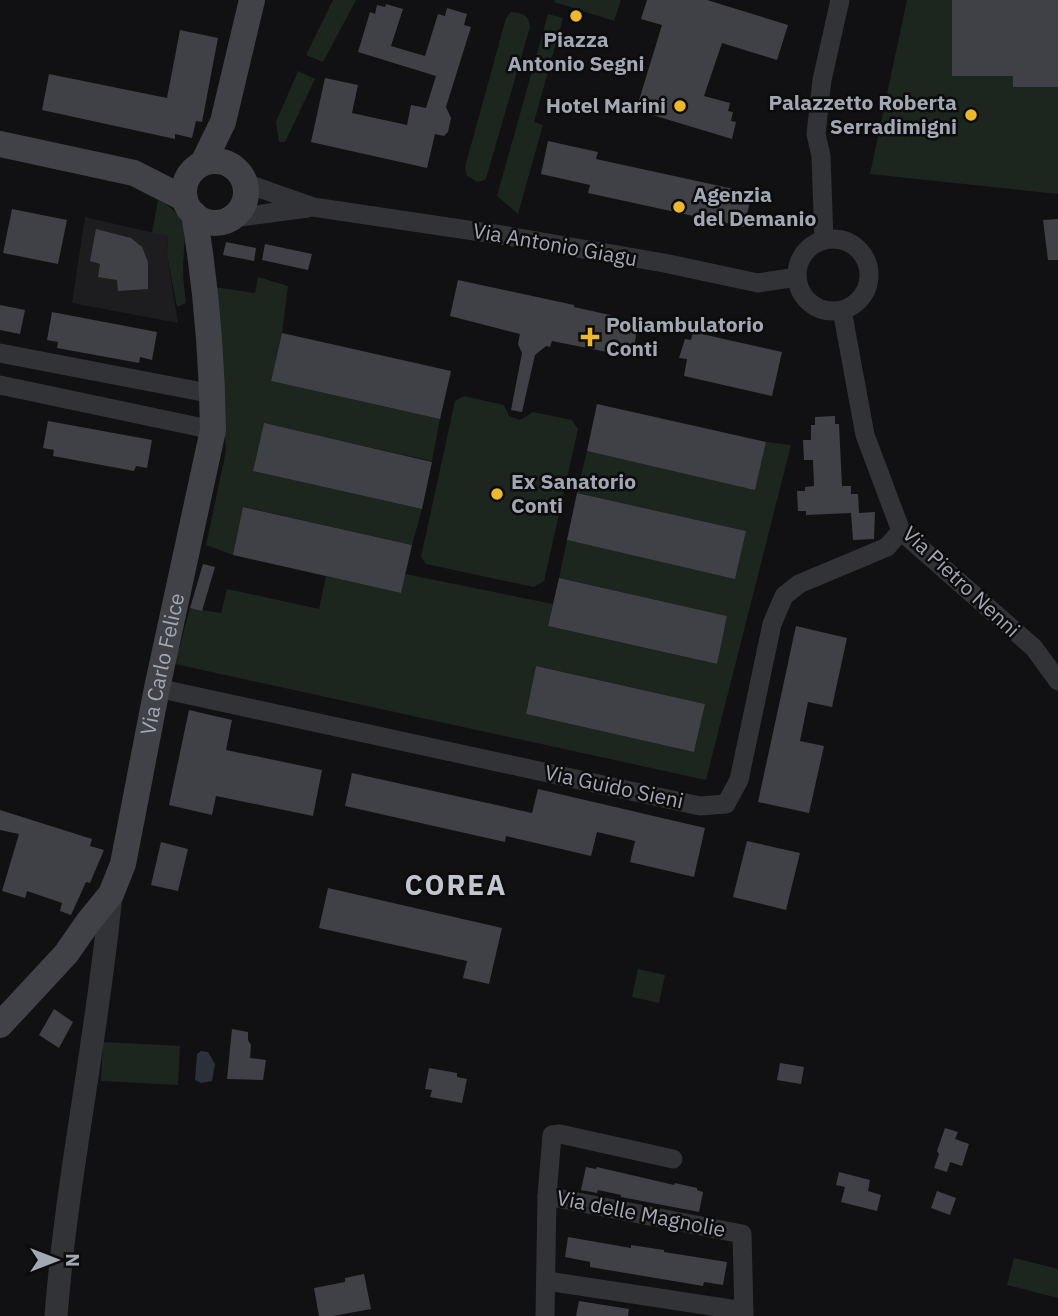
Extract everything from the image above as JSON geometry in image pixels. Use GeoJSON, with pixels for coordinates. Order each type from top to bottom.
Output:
{"type":"FeatureCollection","features":[{"type":"Feature","properties":{"kind":"main road"},"geometry":{"type":"LineString","coordinates":[[189,207],[186,181],[200,165],[223,122],[252,0]]}},
{"type":"Feature","properties":{"kind":"main road"},"geometry":{"type":"LineString","coordinates":[[134,173],[211,223],[227,220],[245,202],[223,122]]}},
{"type":"Feature","properties":{"kind":"main road"},"geometry":{"type":"LineString","coordinates":[[0,144],[134,173],[200,165],[212,161],[238,173]]}},
{"type":"Feature","properties":{"kind":"main road","name":"Via Carlo Felice"},"geometry":{"type":"LineString","coordinates":[[0,1026],[66,954],[111,894],[123,864],[157,688],[213,430],[213,394],[202,264],[189,207]]}},
{"type":"Feature","properties":{"kind":"main road","name":"Via Carlo Felice"},"geometry":{"type":"LineString","coordinates":[[202,264],[227,220]]}},
{"type":"Feature","properties":{"kind":"street"},"geometry":{"type":"LineString","coordinates":[[824,240],[821,156],[816,134],[822,80],[840,0]]}},
{"type":"Feature","properties":{"kind":"street","name":"Via Antonio Giagu"},"geometry":{"type":"LineString","coordinates":[[238,173],[313,207],[508,236],[758,283],[797,277]]}},
{"type":"Feature","properties":{"kind":"street","name":"Via Antonio Giagu"},"geometry":{"type":"LineString","coordinates":[[227,220],[313,207]]}},
{"type":"Feature","properties":{"kind":"street"},"geometry":{"type":"LineString","coordinates":[[824,240],[846,241],[856,246],[868,264],[867,287],[861,298],[853,306],[842,310],[821,309],[812,304],[804,297],[797,277],[797,267],[807,249],[824,240]]}},
{"type":"Feature","properties":{"kind":"street","name":"Via Pietro Nenni"},"geometry":{"type":"LineString","coordinates":[[842,310],[865,435],[901,531],[1034,648],[1058,681]]}},
{"type":"Feature","properties":{"kind":"street"},"geometry":{"type":"LineString","coordinates":[[0,353],[213,394]]}},
{"type":"Feature","properties":{"kind":"street"},"geometry":{"type":"LineString","coordinates":[[25,390],[31,359]]}},
{"type":"Feature","properties":{"kind":"street"},"geometry":{"type":"LineString","coordinates":[[0,385],[172,419],[213,430]]}},
{"type":"Feature","properties":{"kind":"street"},"geometry":{"type":"LineString","coordinates":[[172,419],[177,388]]}},
{"type":"Feature","properties":{"kind":"street","name":"Via Guido Sieni"},"geometry":{"type":"LineString","coordinates":[[157,688],[700,806],[726,804],[739,780],[772,624],[784,596],[799,584],[887,547],[901,531]]}},
{"type":"Feature","properties":{"kind":"street"},"geometry":{"type":"LineString","coordinates":[[56,1316],[63,1236],[105,958],[111,894]]}},
{"type":"Feature","properties":{"kind":"street","name":"Via delle Magnolie"},"geometry":{"type":"LineString","coordinates":[[545,1316],[547,1196],[552,1135],[559,1134],[673,1159]]}},
{"type":"Feature","properties":{"kind":"street","name":"Via delle Magnolie"},"geometry":{"type":"LineString","coordinates":[[547,1196],[743,1234],[744,1313],[547,1281]]}},
{"type":"Feature","properties":{"kind":"shaded area"},"geometry":{"type":"Polygon","coordinates":[[[333,0],[356,0],[323,62],[306,55],[333,0]]]}},
{"type":"Feature","properties":{"kind":"shaded area"},"geometry":{"type":"Polygon","coordinates":[[[621,0],[614,21],[554,2],[621,0]]]}},
{"type":"Feature","properties":{"kind":"shaded area","name":"Palazzetto Roberta Serradimigni"},"geometry":{"type":"Polygon","coordinates":[[[907,0],[1058,0],[1058,194],[870,174],[907,0]]]}},
{"type":"Feature","properties":{"kind":"shaded area"},"geometry":{"type":"Polygon","coordinates":[[[511,12],[525,15],[530,27],[487,175],[485,180],[477,182],[466,175],[465,167],[506,18],[511,12]]]}},
{"type":"Feature","properties":{"kind":"shaded area"},"geometry":{"type":"Polygon","coordinates":[[[548,14],[563,18],[534,122],[543,125],[518,214],[497,196],[548,14]]]}},
{"type":"Feature","properties":{"kind":"shaded area"},"geometry":{"type":"Polygon","coordinates":[[[298,71],[315,79],[285,142],[279,142],[276,122],[298,71]]]}},
{"type":"Feature","properties":{"kind":"shaded area"},"geometry":{"type":"Polygon","coordinates":[[[158,200],[177,214],[184,230],[183,275],[186,303],[177,307],[167,255],[168,236],[152,233],[158,200]]]}},
{"type":"Feature","properties":{"kind":"shaded area"},"geometry":{"type":"Polygon","coordinates":[[[85,217],[168,236],[167,255],[178,323],[72,303],[85,217]]]}},
{"type":"Feature","properties":{"kind":"shaded area"},"geometry":{"type":"Polygon","coordinates":[[[258,277],[288,286],[282,333],[271,381],[440,419],[432,461],[264,424],[253,471],[422,509],[412,545],[244,507],[233,555],[206,545],[226,451],[214,287],[255,293],[258,277]]]}},
{"type":"Feature","properties":{"kind":"shaded area"},"geometry":{"type":"Polygon","coordinates":[[[464,396],[504,405],[509,416],[520,420],[533,412],[572,420],[578,429],[544,581],[534,587],[426,564],[421,557],[455,401],[464,396]]]}},
{"type":"Feature","properties":{"kind":"shaded area"},"geometry":{"type":"Polygon","coordinates":[[[766,442],[791,445],[706,780],[175,664],[190,608],[221,613],[227,589],[319,609],[326,576],[401,593],[405,574],[553,604],[548,626],[716,664],[727,616],[559,578],[567,540],[735,578],[746,531],[577,493],[587,451],[755,489],[766,442]],[[536,666],[526,714],[694,752],[705,704],[536,666]]]}},
{"type":"Feature","properties":{"kind":"shaded area"},"geometry":{"type":"Polygon","coordinates":[[[638,969],[665,975],[659,1003],[632,997],[638,969]]]}},
{"type":"Feature","properties":{"kind":"shaded area"},"geometry":{"type":"Polygon","coordinates":[[[103,1042],[180,1046],[178,1085],[101,1081],[103,1042]]]}},
{"type":"Feature","properties":{"kind":"shaded area"},"geometry":{"type":"Polygon","coordinates":[[[201,1051],[208,1052],[215,1064],[212,1081],[201,1083],[195,1080],[197,1054],[201,1051]]]}},
{"type":"Feature","properties":{"kind":"shaded area"},"geometry":{"type":"Polygon","coordinates":[[[1014,1258],[1058,1269],[1058,1298],[1007,1285],[1014,1258]]]}},
{"type":"Feature","properties":{"kind":"building"},"geometry":{"type":"Polygon","coordinates":[[[647,0],[707,0],[788,25],[777,60],[722,43],[704,96],[730,103],[728,111],[733,112],[731,121],[736,122],[732,139],[636,110],[662,25],[641,19],[647,0]]]}},
{"type":"Feature","properties":{"kind":"building"},"geometry":{"type":"Polygon","coordinates":[[[952,0],[1058,0],[1058,87],[1013,87],[1013,76],[952,76],[952,0]]]}},
{"type":"Feature","properties":{"kind":"building"},"geometry":{"type":"Polygon","coordinates":[[[386,4],[403,9],[391,46],[425,56],[438,14],[445,16],[447,8],[467,14],[464,25],[471,27],[446,107],[451,118],[448,132],[444,136],[435,134],[427,168],[311,142],[325,78],[358,85],[352,113],[407,125],[411,105],[426,108],[436,76],[358,52],[370,12],[375,14],[377,5],[385,7],[386,4]]]}},
{"type":"Feature","properties":{"kind":"building"},"geometry":{"type":"Polygon","coordinates":[[[180,30],[218,38],[202,122],[196,121],[192,138],[175,134],[175,139],[42,110],[49,74],[167,98],[180,30]]]}},
{"type":"Feature","properties":{"kind":"building"},"geometry":{"type":"Polygon","coordinates":[[[548,141],[598,152],[596,159],[752,193],[744,227],[588,193],[590,185],[541,174],[548,141]]]}},
{"type":"Feature","properties":{"kind":"building"},"geometry":{"type":"Polygon","coordinates":[[[12,209],[67,220],[58,264],[3,253],[12,209]]]}},
{"type":"Feature","properties":{"kind":"building"},"geometry":{"type":"Polygon","coordinates":[[[1058,219],[1058,260],[1048,260],[1043,220],[1058,219]]]}},
{"type":"Feature","properties":{"kind":"building"},"geometry":{"type":"Polygon","coordinates":[[[96,229],[131,238],[142,247],[148,262],[148,289],[118,291],[117,280],[98,277],[100,264],[90,261],[96,229]]]}},
{"type":"Feature","properties":{"kind":"building"},"geometry":{"type":"Polygon","coordinates":[[[226,242],[256,248],[254,261],[223,255],[226,242]]]}},
{"type":"Feature","properties":{"kind":"building"},"geometry":{"type":"Polygon","coordinates":[[[265,244],[312,254],[308,270],[262,260],[265,244]]]}},
{"type":"Feature","properties":{"kind":"building"},"geometry":{"type":"Polygon","coordinates":[[[458,280],[619,317],[618,321],[638,325],[634,347],[615,342],[612,353],[552,341],[550,347],[546,346],[535,355],[522,412],[511,410],[522,353],[518,344],[520,334],[450,316],[458,280]]]}},
{"type":"Feature","properties":{"kind":"building"},"geometry":{"type":"Polygon","coordinates":[[[0,305],[25,310],[20,334],[0,330],[0,305]]]}},
{"type":"Feature","properties":{"kind":"building"},"geometry":{"type":"Polygon","coordinates":[[[52,312],[157,332],[152,360],[140,357],[139,363],[57,348],[58,342],[47,340],[52,312]]]}},
{"type":"Feature","properties":{"kind":"building"},"geometry":{"type":"Polygon","coordinates":[[[693,332],[782,352],[772,396],[684,376],[687,359],[679,358],[685,339],[691,340],[693,332]]]}},
{"type":"Feature","properties":{"kind":"building"},"geometry":{"type":"Polygon","coordinates":[[[282,333],[451,371],[440,419],[271,381],[282,333]]]}},
{"type":"Feature","properties":{"kind":"building"},"geometry":{"type":"Polygon","coordinates":[[[597,404],[766,442],[755,490],[587,451],[597,404]]]}},
{"type":"Feature","properties":{"kind":"building"},"geometry":{"type":"Polygon","coordinates":[[[835,416],[835,424],[839,424],[842,486],[851,486],[851,494],[858,494],[859,513],[875,512],[874,539],[853,540],[851,513],[806,515],[806,511],[798,511],[797,491],[805,491],[805,487],[814,486],[813,460],[804,460],[803,440],[811,440],[811,425],[815,425],[815,417],[835,416]]]}},
{"type":"Feature","properties":{"kind":"building"},"geometry":{"type":"Polygon","coordinates":[[[48,421],[152,440],[147,468],[136,466],[134,471],[53,456],[54,450],[43,448],[48,421]]]}},
{"type":"Feature","properties":{"kind":"building"},"geometry":{"type":"Polygon","coordinates":[[[264,423],[432,462],[422,509],[253,471],[264,423]]]}},
{"type":"Feature","properties":{"kind":"building"},"geometry":{"type":"Polygon","coordinates":[[[577,493],[746,531],[735,579],[567,540],[577,493]]]}},
{"type":"Feature","properties":{"kind":"building"},"geometry":{"type":"Polygon","coordinates":[[[243,507],[412,545],[401,593],[233,555],[243,507]]]}},
{"type":"Feature","properties":{"kind":"building"},"geometry":{"type":"Polygon","coordinates":[[[203,564],[215,567],[202,611],[190,608],[203,564]]]}},
{"type":"Feature","properties":{"kind":"building"},"geometry":{"type":"Polygon","coordinates":[[[559,578],[727,616],[717,664],[548,626],[559,578]]]}},
{"type":"Feature","properties":{"kind":"building"},"geometry":{"type":"Polygon","coordinates":[[[796,626],[847,638],[832,707],[808,702],[800,741],[824,746],[809,813],[758,802],[796,626]]]}},
{"type":"Feature","properties":{"kind":"building"},"geometry":{"type":"Polygon","coordinates":[[[536,666],[705,704],[694,752],[526,714],[536,666]]]}},
{"type":"Feature","properties":{"kind":"building"},"geometry":{"type":"Polygon","coordinates":[[[189,710],[232,720],[226,750],[322,770],[313,816],[216,796],[212,815],[169,805],[189,710]]]}},
{"type":"Feature","properties":{"kind":"building"},"geometry":{"type":"Polygon","coordinates":[[[352,773],[532,813],[538,789],[705,828],[694,877],[630,862],[635,841],[597,832],[591,856],[506,836],[505,842],[345,806],[352,773]]]}},
{"type":"Feature","properties":{"kind":"building"},"geometry":{"type":"Polygon","coordinates":[[[0,810],[92,839],[90,846],[104,850],[90,883],[86,882],[71,915],[60,911],[62,903],[27,891],[25,898],[2,891],[19,834],[0,830],[0,810]]]}},
{"type":"Feature","properties":{"kind":"building"},"geometry":{"type":"Polygon","coordinates":[[[747,841],[800,853],[786,910],[733,897],[747,841]]]}},
{"type":"Feature","properties":{"kind":"building"},"geometry":{"type":"Polygon","coordinates":[[[161,842],[188,849],[178,891],[151,885],[161,842]]]}},
{"type":"Feature","properties":{"kind":"building"},"geometry":{"type":"Polygon","coordinates":[[[328,888],[502,928],[489,984],[463,978],[467,961],[319,928],[328,888]]]}},
{"type":"Feature","properties":{"kind":"building"},"geometry":{"type":"Polygon","coordinates":[[[54,1009],[73,1022],[59,1048],[39,1035],[54,1009]]]}},
{"type":"Feature","properties":{"kind":"building"},"geometry":{"type":"Polygon","coordinates":[[[232,1029],[248,1032],[250,1058],[266,1060],[263,1080],[227,1079],[232,1029]]]}},
{"type":"Feature","properties":{"kind":"building"},"geometry":{"type":"Polygon","coordinates":[[[780,1063],[804,1067],[801,1084],[777,1080],[780,1063]]]}},
{"type":"Feature","properties":{"kind":"building"},"geometry":{"type":"Polygon","coordinates":[[[429,1068],[457,1073],[457,1077],[467,1079],[462,1103],[430,1097],[432,1090],[425,1089],[429,1068]]]}},
{"type":"Feature","properties":{"kind":"building"},"geometry":{"type":"Polygon","coordinates":[[[945,1128],[958,1132],[955,1139],[969,1144],[962,1166],[950,1162],[947,1172],[934,1168],[945,1128]]]}},
{"type":"Feature","properties":{"kind":"building"},"geometry":{"type":"Polygon","coordinates":[[[586,1167],[697,1188],[703,1192],[699,1212],[598,1190],[597,1193],[581,1190],[586,1167]]]}},
{"type":"Feature","properties":{"kind":"building"},"geometry":{"type":"Polygon","coordinates":[[[839,1172],[870,1180],[868,1191],[881,1195],[877,1211],[841,1202],[845,1187],[836,1185],[839,1172]]]}},
{"type":"Feature","properties":{"kind":"building"},"geometry":{"type":"Polygon","coordinates":[[[937,1191],[956,1198],[950,1215],[931,1208],[937,1191]]]}},
{"type":"Feature","properties":{"kind":"building"},"geometry":{"type":"Polygon","coordinates":[[[568,1237],[727,1262],[723,1285],[704,1282],[703,1286],[590,1267],[590,1262],[565,1257],[568,1237]]]}},
{"type":"Feature","properties":{"kind":"building"},"geometry":{"type":"Polygon","coordinates":[[[364,1274],[371,1309],[319,1316],[314,1288],[345,1282],[345,1278],[364,1274]]]}},
{"type":"Feature","properties":{"kind":"building"},"geometry":{"type":"Polygon","coordinates":[[[579,1301],[629,1309],[628,1316],[576,1316],[579,1301]]]}},
{"type":"Feature","properties":{"kind":"place","name":"Piazza Antonio Segni"},"geometry":{"type":"Point","coordinates":[576,16]}},
{"type":"Feature","properties":{"kind":"place","name":"Hotel Marini"},"geometry":{"type":"Point","coordinates":[680,106]}},
{"type":"Feature","properties":{"kind":"place","name":"Palazzetto Roberta Serradimigni"},"geometry":{"type":"Point","coordinates":[971,115]}},
{"type":"Feature","properties":{"kind":"place","name":"Agenzia del Demanio"},"geometry":{"type":"Point","coordinates":[679,207]}},
{"type":"Feature","properties":{"kind":"place","name":"Poliambulatorio Conti"},"geometry":{"type":"Point","coordinates":[590,337]}},
{"type":"Feature","properties":{"kind":"place","name":"Ex Sanatorio Conti"},"geometry":{"type":"Point","coordinates":[497,494]}},
{"type":"Feature","properties":{"kind":"district","name":"COREA"},"geometry":{"type":"Point","coordinates":[456,885]}}]}
